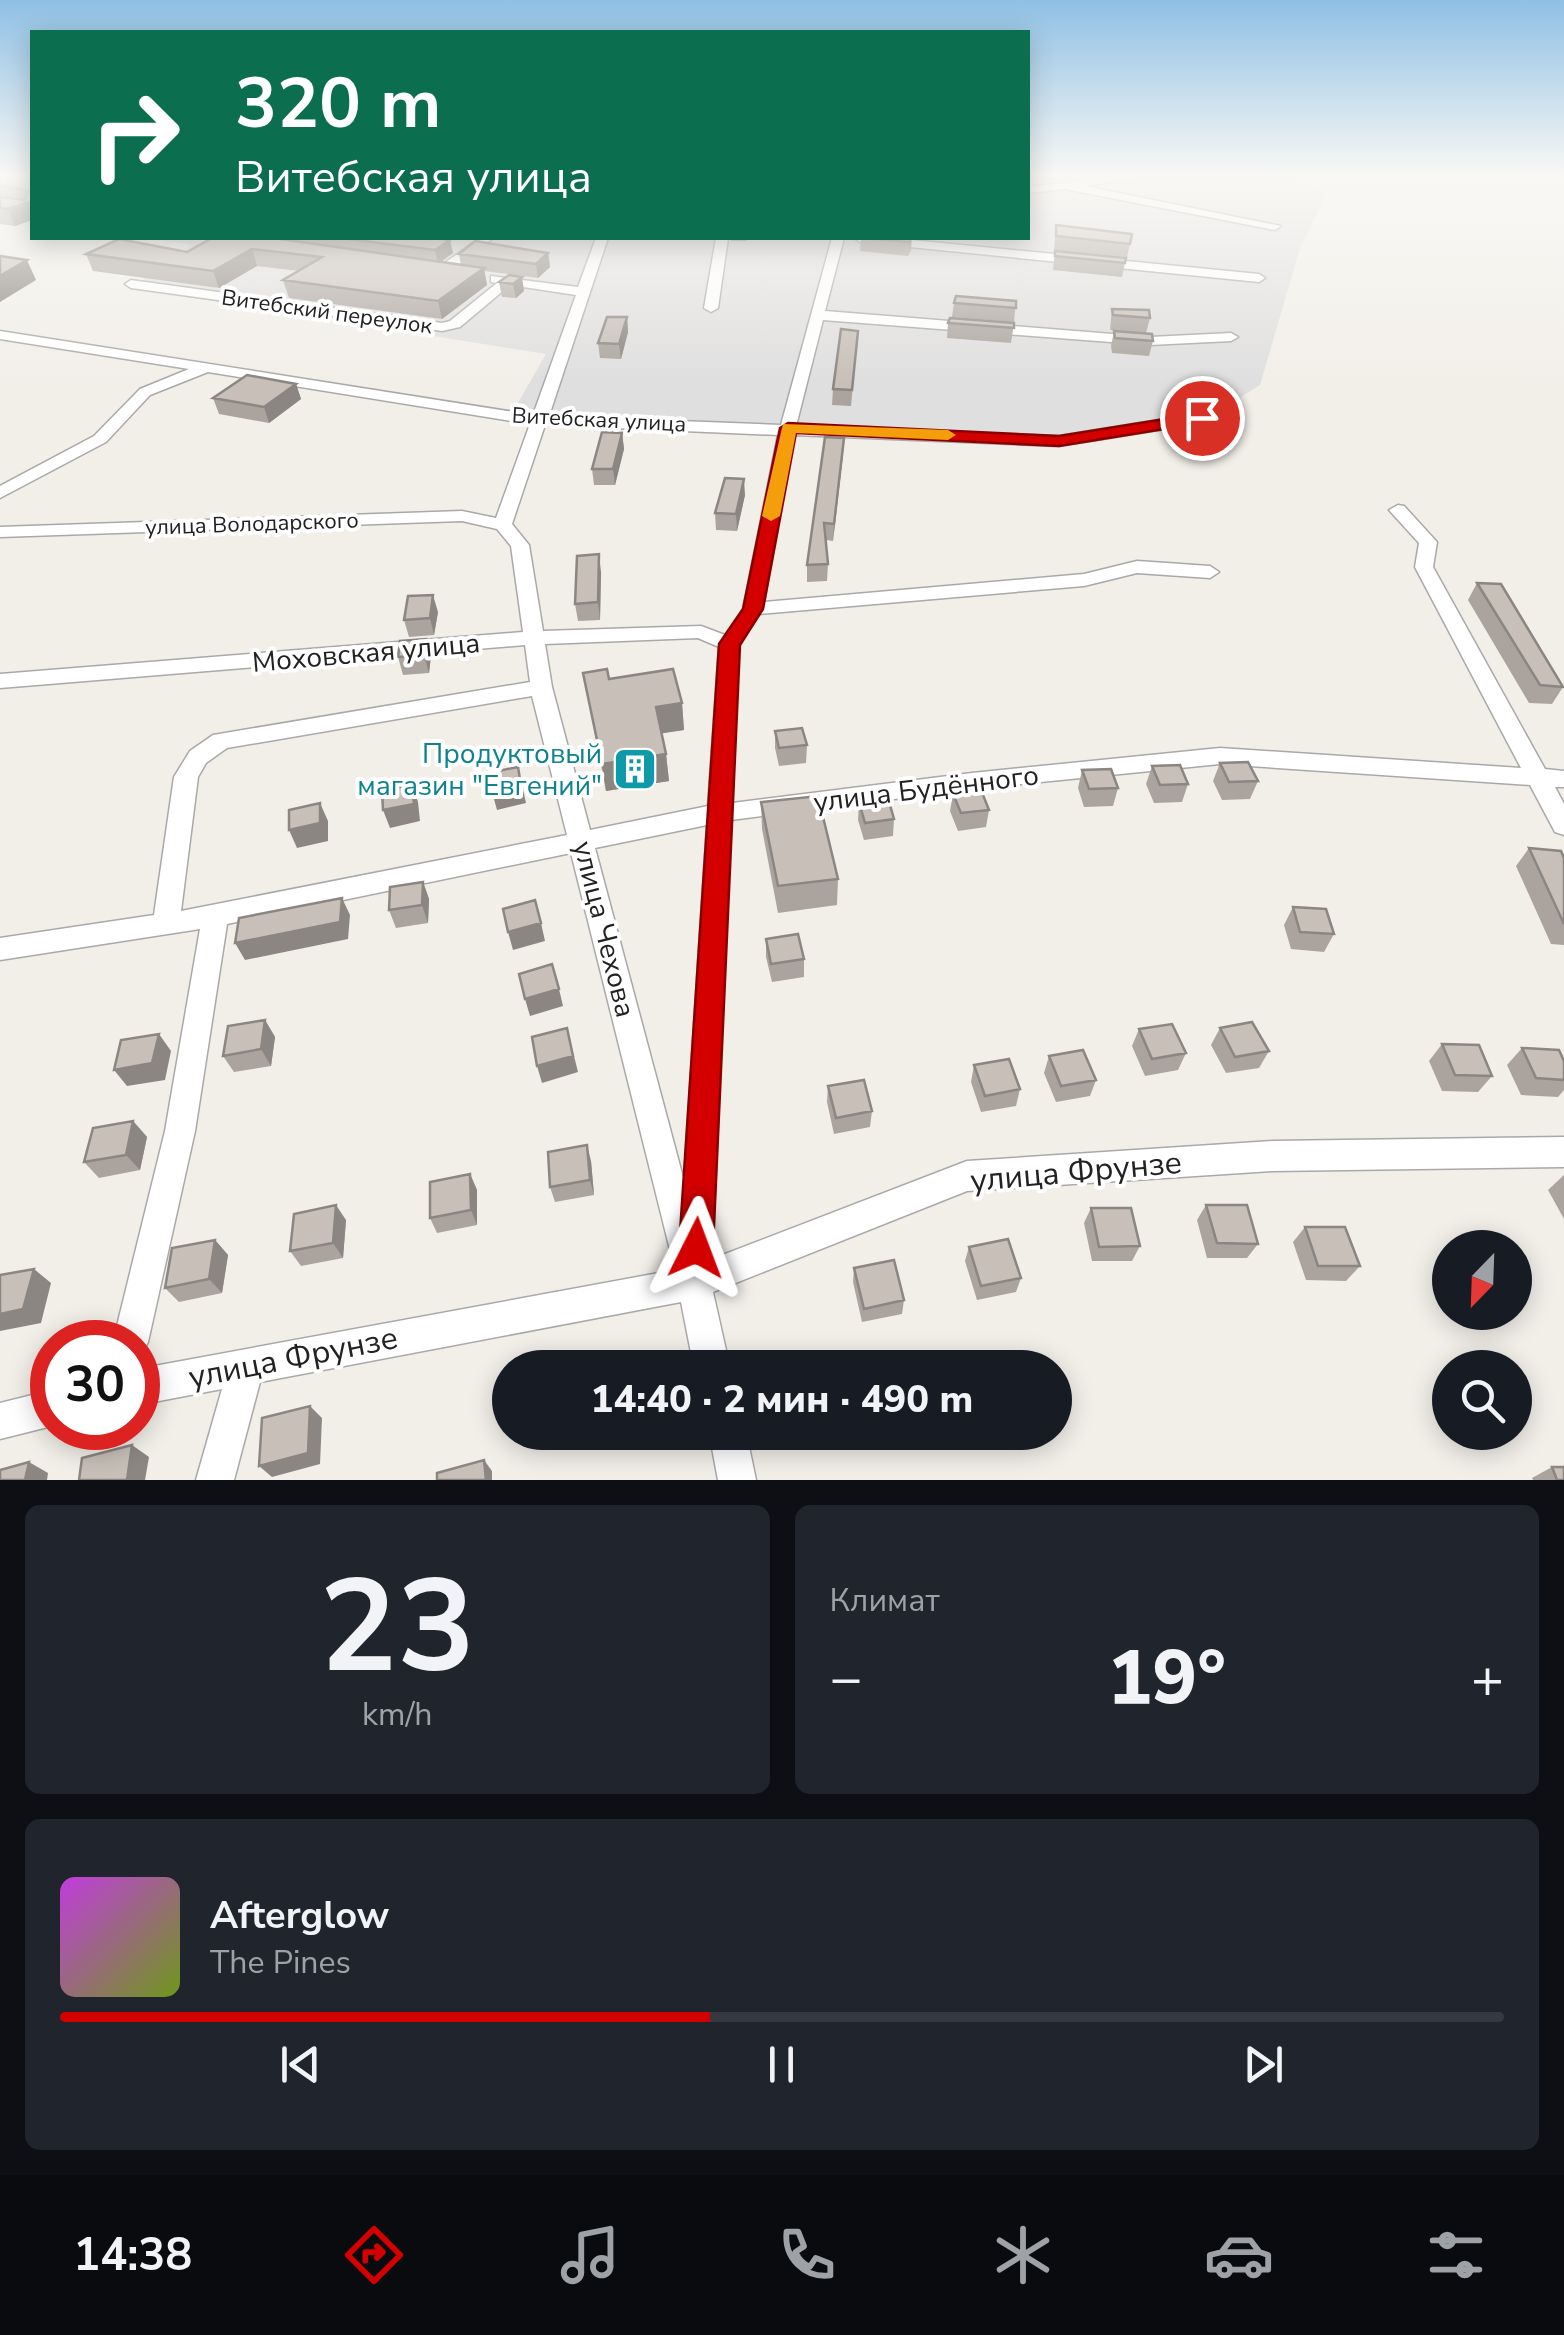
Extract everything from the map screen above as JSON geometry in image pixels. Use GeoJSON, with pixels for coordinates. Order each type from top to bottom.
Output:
{"type":"FeatureCollection","features":[{"type":"Feature","properties":{"kind":"street"},"geometry":{"type":"LineString","coordinates":[[441,272],[479,244]]}},
{"type":"Feature","properties":{"kind":"street"},"geometry":{"type":"LineString","coordinates":[[503,525],[536,420],[600,244]]}},
{"type":"Feature","properties":{"kind":"street"},"geometry":{"type":"LineString","coordinates":[[711,308],[721,244]]}},
{"type":"Feature","properties":{"kind":"street"},"geometry":{"type":"LineString","coordinates":[[708,1350],[694,1282],[729,644],[753,609],[788,428],[836,244]]}},
{"type":"Feature","properties":{"kind":"street"},"geometry":{"type":"LineString","coordinates":[[921,244],[1259,278]]}},
{"type":"Feature","properties":{"kind":"street"},"geometry":{"type":"LineString","coordinates":[[423,269],[458,274]]}},
{"type":"Feature","properties":{"kind":"street"},"geometry":{"type":"LineString","coordinates":[[474,276],[584,292]]}},
{"type":"Feature","properties":{"kind":"street","name":"Витебский переулок"},"geometry":{"type":"LineString","coordinates":[[131,284],[442,327],[455,324],[508,281]]}},
{"type":"Feature","properties":{"kind":"street"},"geometry":{"type":"LineString","coordinates":[[818,314],[1150,340],[1231,337]]}},
{"type":"Feature","properties":{"kind":"street","name":"Витебская улица"},"geometry":{"type":"LineString","coordinates":[[0,335],[536,420],[1059,441],[1202,418]]}},
{"type":"Feature","properties":{"kind":"street"},"geometry":{"type":"LineString","coordinates":[[0,492],[100,439],[145,392],[212,366]]}},
{"type":"Feature","properties":{"kind":"street"},"geometry":{"type":"LineString","coordinates":[[1398,510],[1428,542],[1424,566],[1564,826]]}},
{"type":"Feature","properties":{"kind":"street","name":"улица Володарского"},"geometry":{"type":"LineString","coordinates":[[0,532],[462,516],[503,525]]}},
{"type":"Feature","properties":{"kind":"street","name":"улица Чехова"},"geometry":{"type":"LineString","coordinates":[[503,525],[520,545],[541,687],[694,1282]]}},
{"type":"Feature","properties":{"kind":"street"},"geometry":{"type":"LineString","coordinates":[[753,609],[1084,580],[1137,567],[1210,572]]}},
{"type":"Feature","properties":{"kind":"street","name":"Моховская улица"},"geometry":{"type":"LineString","coordinates":[[0,682],[531,638],[701,632],[729,644]]}},
{"type":"Feature","properties":{"kind":"street"},"geometry":{"type":"LineString","coordinates":[[166,924],[186,777],[198,757],[221,741],[541,687]]}},
{"type":"Feature","properties":{"kind":"street","name":"улица Будённого"},"geometry":{"type":"LineString","coordinates":[[0,948],[214,916],[720,813],[1220,756],[1564,779]]}},
{"type":"Feature","properties":{"kind":"street"},"geometry":{"type":"LineString","coordinates":[[135,1320],[180,1130],[214,916]]}},
{"type":"Feature","properties":{"kind":"street","name":"улица Фрунзе"},"geometry":{"type":"LineString","coordinates":[[160,1383],[694,1282],[967,1176],[1273,1156],[1564,1152]]}},
{"type":"Feature","properties":{"kind":"street"},"geometry":{"type":"LineString","coordinates":[[215,1480],[246,1366]]}},
{"type":"Feature","properties":{"kind":"street"},"geometry":{"type":"LineString","coordinates":[[0,1421],[30,1414]]}},
{"type":"Feature","properties":{"kind":"street"},"geometry":{"type":"LineString","coordinates":[[730,1450],[737,1480]]}},
{"type":"Feature","properties":{"kind":"shaded area"},"geometry":{"type":"Polygon","coordinates":[[[187,244],[1302,244],[1260,385],[1215,413],[1078,435],[563,416],[515,408],[546,354],[131,288],[192,245],[187,244]]]}},
{"type":"Feature","properties":{"kind":"building"},"geometry":{"type":"Polygon","coordinates":[[[108,244],[146,244],[187,252],[201,244],[316,244],[484,268],[438,301],[283,280],[322,257],[252,249],[213,271],[86,254],[108,244]]]}},
{"type":"Feature","properties":{"kind":"building"},"geometry":{"type":"Polygon","coordinates":[[[389,244],[444,244],[435,250],[389,244]]]}},
{"type":"Feature","properties":{"kind":"building"},"geometry":{"type":"Polygon","coordinates":[[[471,244],[548,253],[536,264],[459,254],[471,244]]]}},
{"type":"Feature","properties":{"kind":"building"},"geometry":{"type":"Polygon","coordinates":[[[1055,251],[1126,258],[1125,263],[1055,256],[1055,251]]]}},
{"type":"Feature","properties":{"kind":"building"},"geometry":{"type":"Polygon","coordinates":[[[0,256],[27,260],[0,276],[0,256]]]}},
{"type":"Feature","properties":{"kind":"building"},"geometry":{"type":"Polygon","coordinates":[[[509,275],[522,277],[513,284],[499,282],[509,275]]]}},
{"type":"Feature","properties":{"kind":"building"},"geometry":{"type":"Polygon","coordinates":[[[956,296],[1016,301],[1016,308],[954,303],[956,296]]]}},
{"type":"Feature","properties":{"kind":"building"},"geometry":{"type":"Polygon","coordinates":[[[1112,309],[1149,310],[1150,318],[1113,315],[1112,309]]]}},
{"type":"Feature","properties":{"kind":"building"},"geometry":{"type":"Polygon","coordinates":[[[607,317],[627,317],[619,344],[598,343],[607,317]]]}},
{"type":"Feature","properties":{"kind":"building"},"geometry":{"type":"Polygon","coordinates":[[[950,318],[1014,323],[1014,328],[948,323],[950,318]]]}},
{"type":"Feature","properties":{"kind":"building"},"geometry":{"type":"Polygon","coordinates":[[[841,329],[858,331],[852,390],[833,389],[841,329]]]}},
{"type":"Feature","properties":{"kind":"building"},"geometry":{"type":"Polygon","coordinates":[[[1114,331],[1152,334],[1153,341],[1115,338],[1114,331]]]}},
{"type":"Feature","properties":{"kind":"building"},"geometry":{"type":"Polygon","coordinates":[[[247,375],[296,384],[264,407],[213,398],[247,375]]]}},
{"type":"Feature","properties":{"kind":"building"},"geometry":{"type":"Polygon","coordinates":[[[602,432],[622,433],[613,469],[592,469],[602,432]]]}},
{"type":"Feature","properties":{"kind":"building"},"geometry":{"type":"Polygon","coordinates":[[[825,437],[844,438],[834,524],[824,523],[828,564],[807,565],[825,437]]]}},
{"type":"Feature","properties":{"kind":"building"},"geometry":{"type":"Polygon","coordinates":[[[725,478],[744,479],[736,514],[715,513],[725,478]]]}},
{"type":"Feature","properties":{"kind":"building"},"geometry":{"type":"Polygon","coordinates":[[[599,554],[598,602],[575,604],[577,556],[599,554]]]}},
{"type":"Feature","properties":{"kind":"building"},"geometry":{"type":"Polygon","coordinates":[[[1477,583],[1501,584],[1563,687],[1540,685],[1477,583]]]}},
{"type":"Feature","properties":{"kind":"building"},"geometry":{"type":"Polygon","coordinates":[[[433,595],[430,618],[404,620],[408,596],[433,595]]]}},
{"type":"Feature","properties":{"kind":"building"},"geometry":{"type":"Polygon","coordinates":[[[426,639],[424,655],[398,657],[400,641],[426,639]]]}},
{"type":"Feature","properties":{"kind":"building"},"geometry":{"type":"Polygon","coordinates":[[[607,669],[609,679],[673,669],[682,703],[656,707],[666,754],[602,764],[583,673],[607,669]]]}},
{"type":"Feature","properties":{"kind":"building"},"geometry":{"type":"Polygon","coordinates":[[[802,728],[807,745],[779,748],[775,731],[802,728]]]}},
{"type":"Feature","properties":{"kind":"building"},"geometry":{"type":"Polygon","coordinates":[[[1248,762],[1258,781],[1229,782],[1220,763],[1248,762]]]}},
{"type":"Feature","properties":{"kind":"building"},"geometry":{"type":"Polygon","coordinates":[[[1180,765],[1188,784],[1160,785],[1152,766],[1180,765]]]}},
{"type":"Feature","properties":{"kind":"building"},"geometry":{"type":"Polygon","coordinates":[[[518,767],[521,785],[492,792],[488,773],[518,767]]]}},
{"type":"Feature","properties":{"kind":"building"},"geometry":{"type":"Polygon","coordinates":[[[1111,769],[1118,788],[1089,789],[1082,770],[1111,769]]]}},
{"type":"Feature","properties":{"kind":"building"},"geometry":{"type":"Polygon","coordinates":[[[412,784],[414,804],[383,810],[382,791],[412,784]]]}},
{"type":"Feature","properties":{"kind":"building"},"geometry":{"type":"Polygon","coordinates":[[[981,790],[989,810],[961,813],[953,794],[981,790]]]}},
{"type":"Feature","properties":{"kind":"building"},"geometry":{"type":"Polygon","coordinates":[[[818,796],[838,879],[778,886],[761,802],[818,796]]]}},
{"type":"Feature","properties":{"kind":"building"},"geometry":{"type":"Polygon","coordinates":[[[888,798],[894,819],[865,823],[859,802],[888,798]]]}},
{"type":"Feature","properties":{"kind":"building"},"geometry":{"type":"Polygon","coordinates":[[[320,803],[320,823],[289,830],[289,810],[320,803]]]}},
{"type":"Feature","properties":{"kind":"building"},"geometry":{"type":"Polygon","coordinates":[[[1529,848],[1561,851],[1564,924],[1529,848]]]}},
{"type":"Feature","properties":{"kind":"building"},"geometry":{"type":"Polygon","coordinates":[[[423,882],[422,905],[389,910],[390,887],[423,882]]]}},
{"type":"Feature","properties":{"kind":"building"},"geometry":{"type":"Polygon","coordinates":[[[342,898],[340,922],[235,943],[239,918],[342,898]]]}},
{"type":"Feature","properties":{"kind":"building"},"geometry":{"type":"Polygon","coordinates":[[[535,900],[541,923],[508,932],[503,909],[535,900]]]}},
{"type":"Feature","properties":{"kind":"building"},"geometry":{"type":"Polygon","coordinates":[[[1293,907],[1326,909],[1334,934],[1300,932],[1293,907]]]}},
{"type":"Feature","properties":{"kind":"building"},"geometry":{"type":"Polygon","coordinates":[[[798,934],[804,959],[771,964],[766,939],[798,934]]]}},
{"type":"Feature","properties":{"kind":"building"},"geometry":{"type":"Polygon","coordinates":[[[552,964],[559,989],[525,999],[519,974],[552,964]]]}},
{"type":"Feature","properties":{"kind":"building"},"geometry":{"type":"Polygon","coordinates":[[[265,1020],[261,1049],[223,1056],[228,1026],[265,1020]]]}},
{"type":"Feature","properties":{"kind":"building"},"geometry":{"type":"Polygon","coordinates":[[[1252,1022],[1269,1051],[1235,1057],[1220,1028],[1252,1022]]]}},
{"type":"Feature","properties":{"kind":"building"},"geometry":{"type":"Polygon","coordinates":[[[1172,1024],[1186,1053],[1152,1059],[1139,1029],[1172,1024]]]}},
{"type":"Feature","properties":{"kind":"building"},"geometry":{"type":"Polygon","coordinates":[[[567,1028],[573,1056],[537,1066],[532,1037],[567,1028]]]}},
{"type":"Feature","properties":{"kind":"building"},"geometry":{"type":"Polygon","coordinates":[[[159,1034],[152,1063],[114,1070],[121,1040],[159,1034]]]}},
{"type":"Feature","properties":{"kind":"building"},"geometry":{"type":"Polygon","coordinates":[[[1442,1044],[1479,1045],[1492,1076],[1455,1075],[1442,1044]]]}},
{"type":"Feature","properties":{"kind":"building"},"geometry":{"type":"Polygon","coordinates":[[[1522,1048],[1559,1050],[1564,1061],[1564,1080],[1536,1078],[1522,1048]]]}},
{"type":"Feature","properties":{"kind":"building"},"geometry":{"type":"Polygon","coordinates":[[[1083,1050],[1096,1080],[1061,1086],[1049,1056],[1083,1050]]]}},
{"type":"Feature","properties":{"kind":"building"},"geometry":{"type":"Polygon","coordinates":[[[1009,1059],[1020,1089],[985,1096],[974,1065],[1009,1059]]]}},
{"type":"Feature","properties":{"kind":"building"},"geometry":{"type":"Polygon","coordinates":[[[864,1080],[872,1111],[836,1118],[828,1086],[864,1080]]]}},
{"type":"Feature","properties":{"kind":"building"},"geometry":{"type":"Polygon","coordinates":[[[133,1121],[126,1155],[84,1162],[93,1128],[133,1121]]]}},
{"type":"Feature","properties":{"kind":"building"},"geometry":{"type":"Polygon","coordinates":[[[587,1145],[590,1180],[550,1187],[548,1152],[587,1145]]]}},
{"type":"Feature","properties":{"kind":"building"},"geometry":{"type":"Polygon","coordinates":[[[470,1174],[471,1210],[430,1218],[430,1182],[470,1174]]]}},
{"type":"Feature","properties":{"kind":"building"},"geometry":{"type":"Polygon","coordinates":[[[336,1205],[333,1243],[290,1251],[294,1214],[336,1205]]]}},
{"type":"Feature","properties":{"kind":"building"},"geometry":{"type":"Polygon","coordinates":[[[1206,1205],[1247,1205],[1258,1244],[1217,1243],[1206,1205]]]}},
{"type":"Feature","properties":{"kind":"building"},"geometry":{"type":"Polygon","coordinates":[[[1091,1208],[1131,1208],[1140,1246],[1099,1247],[1091,1208]]]}},
{"type":"Feature","properties":{"kind":"building"},"geometry":{"type":"Polygon","coordinates":[[[1305,1227],[1345,1227],[1360,1266],[1318,1266],[1305,1227]]]}},
{"type":"Feature","properties":{"kind":"building"},"geometry":{"type":"Polygon","coordinates":[[[1008,1239],[1021,1278],[981,1286],[969,1247],[1008,1239]]]}},
{"type":"Feature","properties":{"kind":"building"},"geometry":{"type":"Polygon","coordinates":[[[215,1240],[209,1279],[165,1288],[172,1248],[215,1240]]]}},
{"type":"Feature","properties":{"kind":"building"},"geometry":{"type":"Polygon","coordinates":[[[894,1260],[904,1300],[864,1309],[854,1268],[894,1260]]]}},
{"type":"Feature","properties":{"kind":"building"},"geometry":{"type":"Polygon","coordinates":[[[34,1269],[23,1309],[0,1314],[0,1275],[34,1269]]]}},
{"type":"Feature","properties":{"kind":"building"},"geometry":{"type":"Polygon","coordinates":[[[310,1406],[308,1453],[259,1466],[262,1418],[310,1406]]]}},
{"type":"Feature","properties":{"kind":"building"},"geometry":{"type":"Polygon","coordinates":[[[131,1450],[127,1480],[79,1480],[82,1458],[131,1450]]]}},
{"type":"Feature","properties":{"kind":"building"},"geometry":{"type":"Polygon","coordinates":[[[484,1460],[486,1480],[437,1480],[437,1473],[484,1460]]]}},
{"type":"Feature","properties":{"kind":"building"},"geometry":{"type":"Polygon","coordinates":[[[29,1462],[25,1480],[0,1480],[0,1470],[29,1462]]]}},
{"type":"Feature","properties":{"kind":"building"},"geometry":{"type":"Polygon","coordinates":[[[1552,1467],[1564,1467],[1564,1480],[1557,1480],[1552,1467]]]}},
{"type":"Feature","properties":{"kind":"slow traffic"},"geometry":{"type":"LineString","coordinates":[[771,516],[788,428],[948,435]]}},
{"type":"Feature","properties":{"kind":"place","name":"Продуктовый магазин \"Евгений\""},"geometry":{"type":"Point","coordinates":[635,769]}},
{"type":"Feature","properties":{"kind":"route"},"geometry":{"type":"LineString","coordinates":[[696,1248],[729,644],[753,609],[788,428],[1059,441],[1202,418]]}}]}
